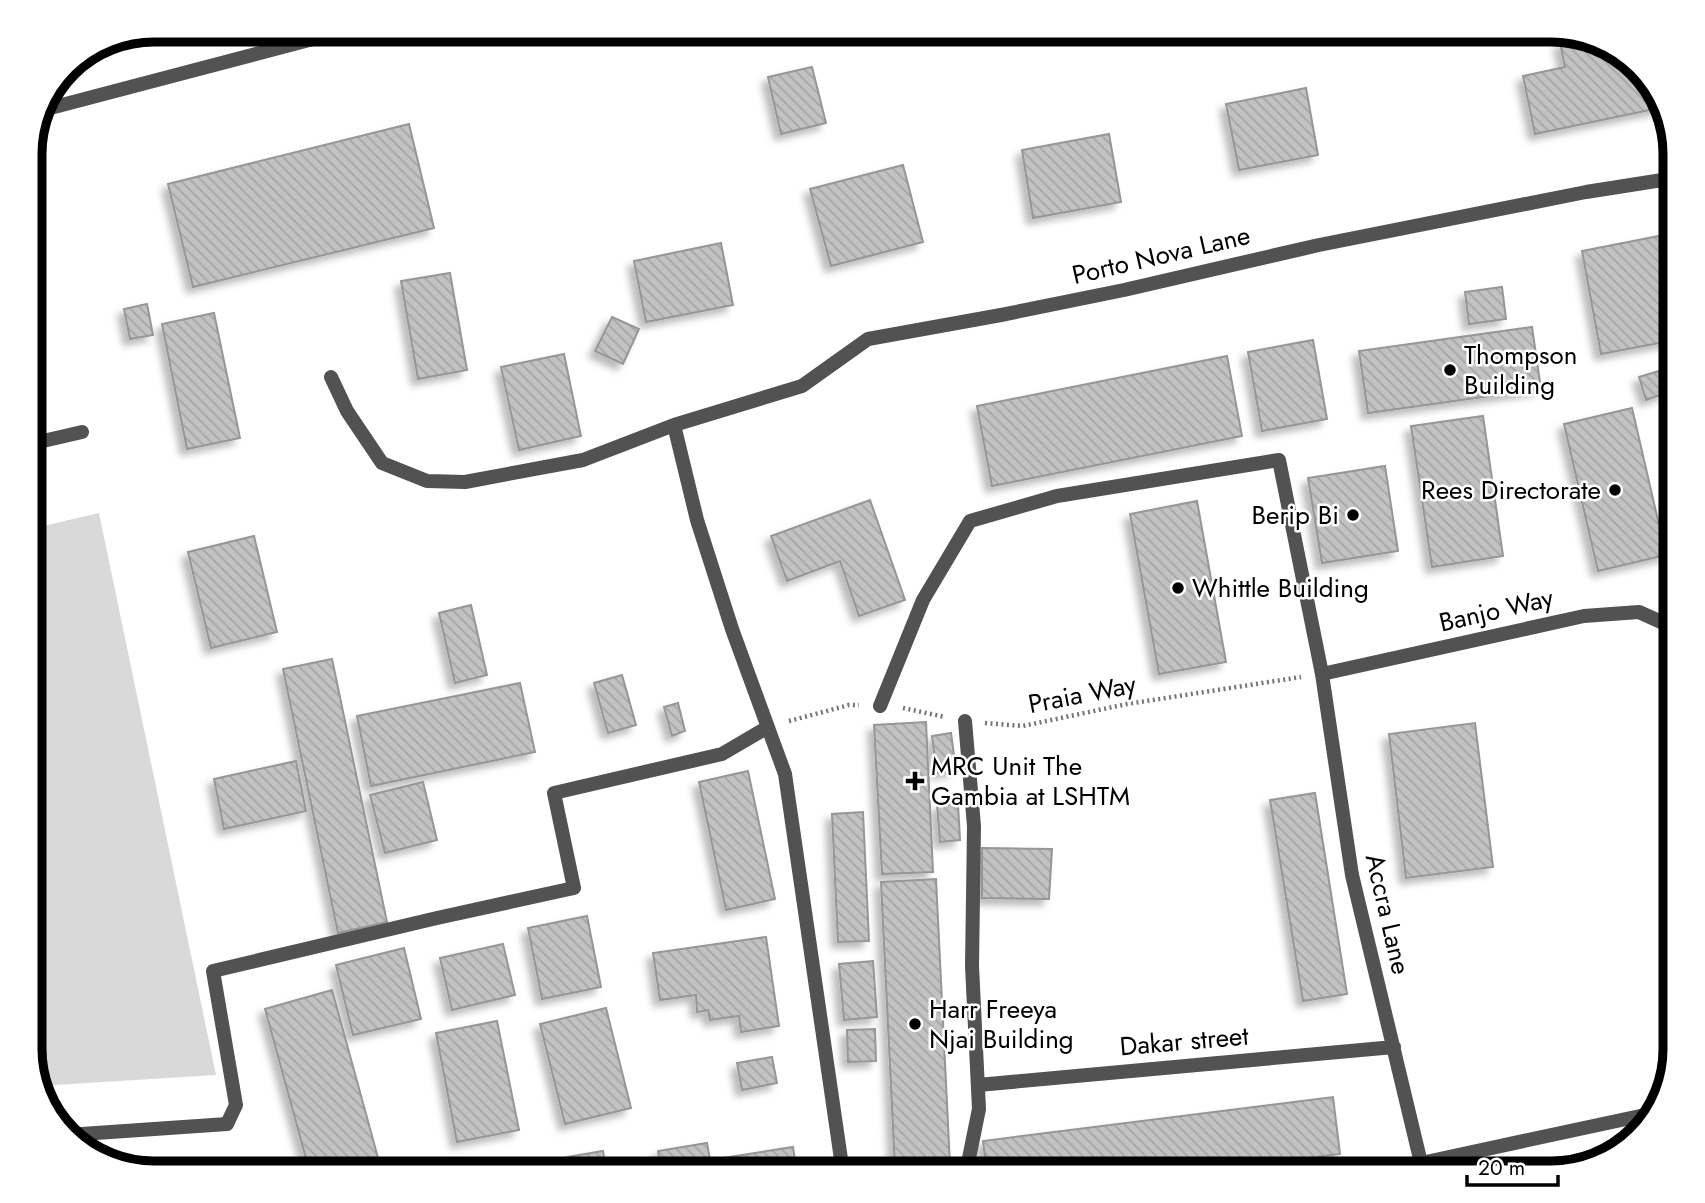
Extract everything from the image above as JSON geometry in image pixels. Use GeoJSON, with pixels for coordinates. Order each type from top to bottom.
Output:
{"type":"FeatureCollection","features":[{"type":"Feature","properties":{"kind":"street"},"geometry":{"type":"LineString","coordinates":[[53,107],[301,42]]}},
{"type":"Feature","properties":{"kind":"street","name":"Porto Nova Lane"},"geometry":{"type":"LineString","coordinates":[[331,377],[347,411],[382,463],[427,481],[464,482],[583,460],[674,425],[802,386],[869,339],[1083,298],[1319,245],[1663,179]]}},
{"type":"Feature","properties":{"kind":"street"},"geometry":{"type":"LineString","coordinates":[[674,425],[701,532],[732,629],[786,774],[841,1161]]}},
{"type":"Feature","properties":{"kind":"street"},"geometry":{"type":"LineString","coordinates":[[42,440],[82,432]]}},
{"type":"Feature","properties":{"kind":"street","name":"Accra Lane"},"geometry":{"type":"LineString","coordinates":[[880,706],[923,600],[970,521],[1057,496],[1279,460],[1322,674],[1352,875],[1421,1161]]}},
{"type":"Feature","properties":{"kind":"street","name":"Banjo Way"},"geometry":{"type":"LineString","coordinates":[[1322,674],[1584,616],[1639,612],[1663,623]]}},
{"type":"Feature","properties":{"kind":"street"},"geometry":{"type":"LineString","coordinates":[[965,721],[974,826],[972,966],[979,1109],[968,1161]]}},
{"type":"Feature","properties":{"kind":"street"},"geometry":{"type":"LineString","coordinates":[[82,1134],[227,1125],[236,1105],[213,971],[574,888],[554,793],[722,754],[768,727]]}},
{"type":"Feature","properties":{"kind":"street","name":"Dakar street"},"geometry":{"type":"LineString","coordinates":[[978,1085],[1394,1046]]}},
{"type":"Feature","properties":{"kind":"street"},"geometry":{"type":"LineString","coordinates":[[1430,1161],[1641,1116]]}},
{"type":"Feature","properties":{"kind":"path","name":"Praia Way"},"geometry":{"type":"LineString","coordinates":[[768,727],[849,705],[900,707],[965,721],[1023,726],[1127,704],[1322,674]]}},
{"type":"Feature","properties":{"kind":"shaded area"},"geometry":{"type":"Polygon","coordinates":[[[99,513],[216,1075],[48,1085],[42,1056],[42,526],[99,513]]]}},
{"type":"Feature","properties":{"kind":"building"},"geometry":{"type":"Polygon","coordinates":[[[1560,43],[1587,48],[1619,65],[1635,80],[1653,109],[1535,134],[1523,76],[1565,67],[1560,43]]]}},
{"type":"Feature","properties":{"kind":"building"},"geometry":{"type":"Polygon","coordinates":[[[812,67],[826,123],[781,134],[768,77],[812,67]]]}},
{"type":"Feature","properties":{"kind":"building"},"geometry":{"type":"Polygon","coordinates":[[[1306,88],[1318,155],[1239,170],[1226,104],[1306,88]]]}},
{"type":"Feature","properties":{"kind":"building"},"geometry":{"type":"Polygon","coordinates":[[[409,124],[434,228],[193,287],[168,184],[409,124]]]}},
{"type":"Feature","properties":{"kind":"building"},"geometry":{"type":"Polygon","coordinates":[[[1109,134],[1121,202],[1033,218],[1022,150],[1109,134]]]}},
{"type":"Feature","properties":{"kind":"building"},"geometry":{"type":"Polygon","coordinates":[[[903,165],[923,242],[831,266],[810,189],[903,165]]]}},
{"type":"Feature","properties":{"kind":"building"},"geometry":{"type":"Polygon","coordinates":[[[1663,235],[1663,342],[1601,354],[1582,251],[1663,235]]]}},
{"type":"Feature","properties":{"kind":"building"},"geometry":{"type":"Polygon","coordinates":[[[721,243],[733,305],[646,322],[634,261],[721,243]]]}},
{"type":"Feature","properties":{"kind":"building"},"geometry":{"type":"Polygon","coordinates":[[[450,273],[467,370],[418,379],[401,281],[450,273]]]}},
{"type":"Feature","properties":{"kind":"building"},"geometry":{"type":"Polygon","coordinates":[[[1502,287],[1506,319],[1469,324],[1465,292],[1502,287]]]}},
{"type":"Feature","properties":{"kind":"building"},"geometry":{"type":"Polygon","coordinates":[[[147,304],[153,335],[130,339],[124,309],[147,304]]]}},
{"type":"Feature","properties":{"kind":"building"},"geometry":{"type":"Polygon","coordinates":[[[214,313],[240,438],[187,449],[162,324],[214,313]]]}},
{"type":"Feature","properties":{"kind":"building"},"geometry":{"type":"Polygon","coordinates":[[[612,317],[639,329],[623,364],[595,351],[612,317]]]}},
{"type":"Feature","properties":{"kind":"building","name":"Thompson Building"},"geometry":{"type":"Polygon","coordinates":[[[1532,327],[1541,389],[1368,413],[1359,351],[1532,327]]]}},
{"type":"Feature","properties":{"kind":"building"},"geometry":{"type":"Polygon","coordinates":[[[1313,340],[1327,419],[1262,431],[1248,352],[1313,340]]]}},
{"type":"Feature","properties":{"kind":"building"},"geometry":{"type":"Polygon","coordinates":[[[564,354],[581,436],[519,450],[501,367],[564,354]]]}},
{"type":"Feature","properties":{"kind":"building"},"geometry":{"type":"Polygon","coordinates":[[[1227,356],[1242,436],[992,486],[977,406],[1227,356]]]}},
{"type":"Feature","properties":{"kind":"building"},"geometry":{"type":"Polygon","coordinates":[[[1659,371],[1663,394],[1646,400],[1639,377],[1659,371]]]}},
{"type":"Feature","properties":{"kind":"building","name":"Rees Directorate"},"geometry":{"type":"Polygon","coordinates":[[[1632,408],[1663,542],[1663,556],[1598,571],[1564,424],[1632,408]]]}},
{"type":"Feature","properties":{"kind":"building"},"geometry":{"type":"Polygon","coordinates":[[[1483,416],[1503,556],[1432,567],[1411,426],[1483,416]]]}},
{"type":"Feature","properties":{"kind":"building","name":"Berip Bi"},"geometry":{"type":"Polygon","coordinates":[[[1385,466],[1398,551],[1322,563],[1308,478],[1385,466]]]}},
{"type":"Feature","properties":{"kind":"building"},"geometry":{"type":"Polygon","coordinates":[[[870,500],[905,600],[859,616],[840,561],[787,581],[771,536],[870,500]]]}},
{"type":"Feature","properties":{"kind":"building","name":"Whittle Building"},"geometry":{"type":"Polygon","coordinates":[[[1197,501],[1226,662],[1159,674],[1130,514],[1197,501]]]}},
{"type":"Feature","properties":{"kind":"building"},"geometry":{"type":"Polygon","coordinates":[[[254,536],[277,632],[211,648],[188,552],[254,536]]]}},
{"type":"Feature","properties":{"kind":"building"},"geometry":{"type":"Polygon","coordinates":[[[471,605],[487,675],[455,683],[439,613],[471,605]]]}},
{"type":"Feature","properties":{"kind":"building"},"geometry":{"type":"Polygon","coordinates":[[[332,659],[387,922],[338,933],[283,669],[332,659]]]}},
{"type":"Feature","properties":{"kind":"building"},"geometry":{"type":"Polygon","coordinates":[[[622,675],[636,725],[608,733],[594,683],[622,675]]]}},
{"type":"Feature","properties":{"kind":"building"},"geometry":{"type":"Polygon","coordinates":[[[520,683],[535,752],[371,786],[357,716],[520,683]]]}},
{"type":"Feature","properties":{"kind":"building"},"geometry":{"type":"Polygon","coordinates":[[[678,703],[685,731],[672,736],[664,707],[678,703]]]}},
{"type":"Feature","properties":{"kind":"building"},"geometry":{"type":"Polygon","coordinates":[[[926,722],[933,872],[882,874],[874,725],[926,722]]]}},
{"type":"Feature","properties":{"kind":"building"},"geometry":{"type":"Polygon","coordinates":[[[1475,723],[1493,867],[1406,878],[1389,734],[1475,723]]]}},
{"type":"Feature","properties":{"kind":"building"},"geometry":{"type":"Polygon","coordinates":[[[951,733],[956,770],[937,773],[932,736],[951,733]]]}},
{"type":"Feature","properties":{"kind":"building"},"geometry":{"type":"Polygon","coordinates":[[[296,761],[306,811],[224,829],[214,779],[296,761]]]}},
{"type":"Feature","properties":{"kind":"building"},"geometry":{"type":"Polygon","coordinates":[[[748,771],[775,899],[726,910],[699,782],[748,771]]]}},
{"type":"Feature","properties":{"kind":"building"},"geometry":{"type":"Polygon","coordinates":[[[423,782],[437,840],[385,853],[370,795],[423,782]]]}},
{"type":"Feature","properties":{"kind":"building"},"geometry":{"type":"Polygon","coordinates":[[[1315,793],[1347,994],[1303,1001],[1270,800],[1315,793]]]}},
{"type":"Feature","properties":{"kind":"building"},"geometry":{"type":"Polygon","coordinates":[[[958,804],[960,840],[940,842],[937,805],[958,804]]]}},
{"type":"Feature","properties":{"kind":"building"},"geometry":{"type":"Polygon","coordinates":[[[863,812],[869,941],[838,942],[832,814],[863,812]]]}},
{"type":"Feature","properties":{"kind":"building"},"geometry":{"type":"Polygon","coordinates":[[[982,848],[1052,849],[1049,899],[982,898],[982,848]]]}},
{"type":"Feature","properties":{"kind":"building","name":"Harr Freeya Njai Building"},"geometry":{"type":"Polygon","coordinates":[[[936,879],[950,1161],[895,1161],[881,882],[936,879]]]}},
{"type":"Feature","properties":{"kind":"building"},"geometry":{"type":"Polygon","coordinates":[[[587,916],[601,987],[542,999],[528,928],[587,916]]]}},
{"type":"Feature","properties":{"kind":"building"},"geometry":{"type":"Polygon","coordinates":[[[766,937],[779,1026],[741,1032],[739,1016],[710,1020],[708,1010],[697,1012],[696,995],[660,1000],[653,953],[766,937]]]}},
{"type":"Feature","properties":{"kind":"building"},"geometry":{"type":"Polygon","coordinates":[[[503,944],[515,995],[452,1010],[440,958],[503,944]]]}},
{"type":"Feature","properties":{"kind":"building"},"geometry":{"type":"Polygon","coordinates":[[[404,948],[421,1019],[353,1035],[336,965],[404,948]]]}},
{"type":"Feature","properties":{"kind":"building"},"geometry":{"type":"Polygon","coordinates":[[[873,961],[877,1017],[844,1020],[839,964],[873,961]]]}},
{"type":"Feature","properties":{"kind":"building"},"geometry":{"type":"Polygon","coordinates":[[[332,990],[379,1161],[307,1161],[265,1009],[332,990]]]}},
{"type":"Feature","properties":{"kind":"building"},"geometry":{"type":"Polygon","coordinates":[[[606,1008],[631,1108],[565,1124],[540,1024],[606,1008]]]}},
{"type":"Feature","properties":{"kind":"building"},"geometry":{"type":"Polygon","coordinates":[[[497,1021],[519,1130],[457,1142],[436,1033],[497,1021]]]}},
{"type":"Feature","properties":{"kind":"building"},"geometry":{"type":"Polygon","coordinates":[[[875,1029],[876,1061],[848,1062],[847,1030],[875,1029]]]}},
{"type":"Feature","properties":{"kind":"building"},"geometry":{"type":"Polygon","coordinates":[[[772,1057],[777,1083],[742,1090],[737,1063],[772,1057]]]}},
{"type":"Feature","properties":{"kind":"building"},"geometry":{"type":"Polygon","coordinates":[[[1333,1097],[1340,1154],[1284,1161],[986,1161],[983,1141],[1333,1097]]]}},
{"type":"Feature","properties":{"kind":"building"},"geometry":{"type":"Polygon","coordinates":[[[707,1143],[710,1160],[793,1147],[795,1161],[659,1161],[658,1151],[707,1143]]]}},
{"type":"Feature","properties":{"kind":"building"},"geometry":{"type":"Polygon","coordinates":[[[603,1151],[605,1161],[568,1161],[567,1157],[603,1151]]]}},
{"type":"Feature","properties":{"kind":"place","name":"Thompson Building"},"geometry":{"type":"Point","coordinates":[1450,370]}},
{"type":"Feature","properties":{"kind":"place","name":"Rees Directorate"},"geometry":{"type":"Point","coordinates":[1615,490]}},
{"type":"Feature","properties":{"kind":"place","name":"Berip Bi"},"geometry":{"type":"Point","coordinates":[1353,515]}},
{"type":"Feature","properties":{"kind":"place","name":"Whittle Building"},"geometry":{"type":"Point","coordinates":[1178,588]}},
{"type":"Feature","properties":{"kind":"place","name":"MRC Unit The Gambia at LSHTM"},"geometry":{"type":"Point","coordinates":[915,781]}},
{"type":"Feature","properties":{"kind":"place","name":"Harr Freeya Njai Building"},"geometry":{"type":"Point","coordinates":[915,1024]}}]}
